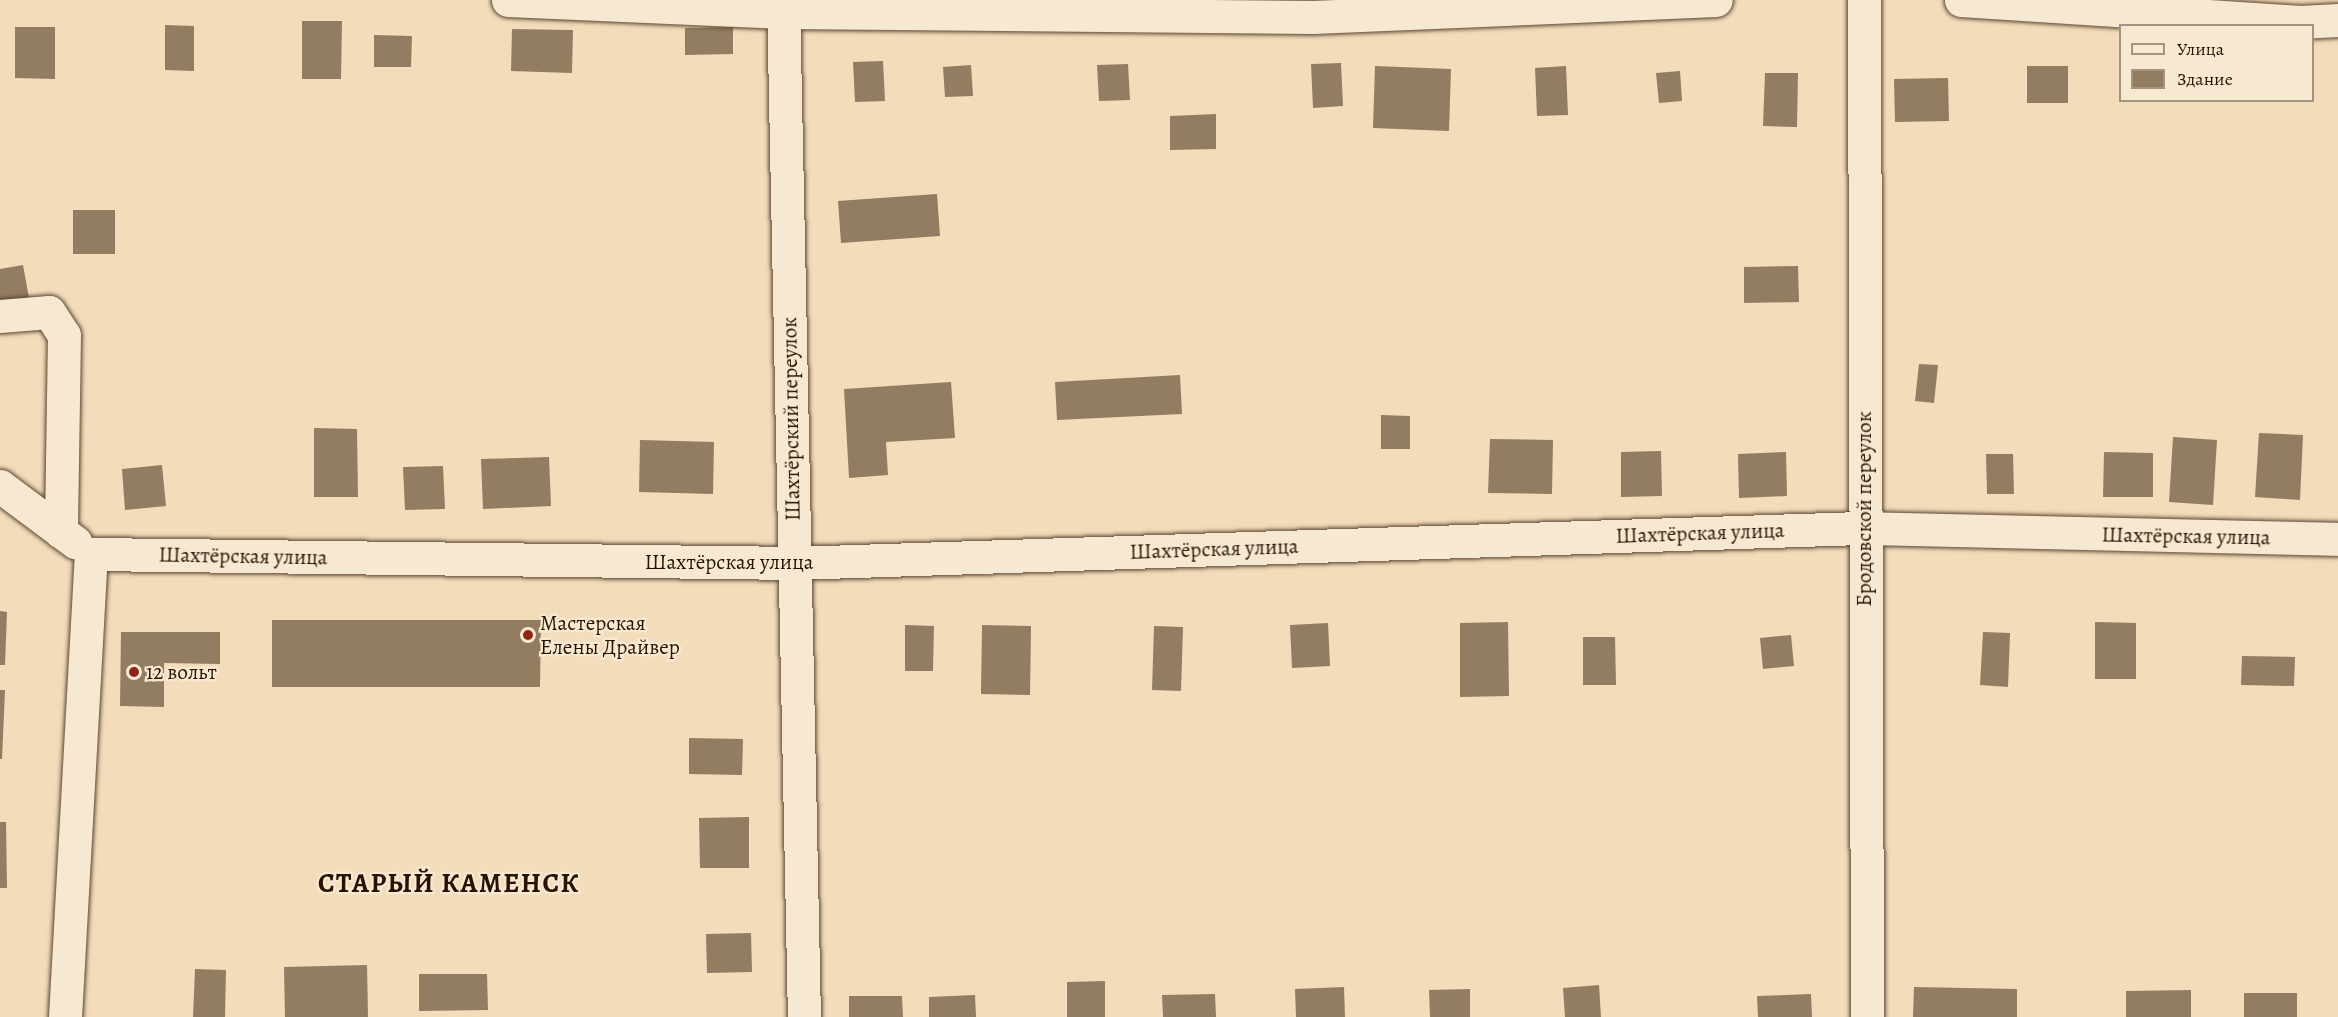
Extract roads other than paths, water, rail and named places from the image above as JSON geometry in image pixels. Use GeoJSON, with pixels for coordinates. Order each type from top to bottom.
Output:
{"type":"FeatureCollection","features":[{"type":"Feature","properties":{"kind":"street"},"geometry":{"type":"LineString","coordinates":[[508,0],[783,6],[1313,9],[1716,0]]}},
{"type":"Feature","properties":{"kind":"street","name":"Бродовской переулок"},"geometry":{"type":"LineString","coordinates":[[1864,0],[1863,528],[1867,1017]]}},
{"type":"Feature","properties":{"kind":"street"},"geometry":{"type":"LineString","coordinates":[[1961,0],[2300,11],[2338,20]]}},
{"type":"Feature","properties":{"kind":"street","name":"Шахтёрский переулок"},"geometry":{"type":"LineString","coordinates":[[783,6],[804,1017]]}},
{"type":"Feature","properties":{"kind":"street"},"geometry":{"type":"LineString","coordinates":[[0,316],[49,312],[63,334],[61,532]]}},
{"type":"Feature","properties":{"kind":"street"},"geometry":{"type":"LineString","coordinates":[[0,486],[91,554],[65,1017]]}},
{"type":"Feature","properties":{"kind":"street","name":"Шахтёрская улица"},"geometry":{"type":"LineString","coordinates":[[91,554],[794,563],[1863,528],[2338,539]]}},
{"type":"Feature","properties":{"kind":"place","name":"Мастерская Елены Драйвер"},"geometry":{"type":"Point","coordinates":[528,635]}},
{"type":"Feature","properties":{"kind":"place","name":"12 вольт"},"geometry":{"type":"Point","coordinates":[134,672]}},
{"type":"Feature","properties":{"kind":"district","name":"СТАРЫЙ КАМЕНСК"},"geometry":{"type":"Point","coordinates":[449,884]}}]}
